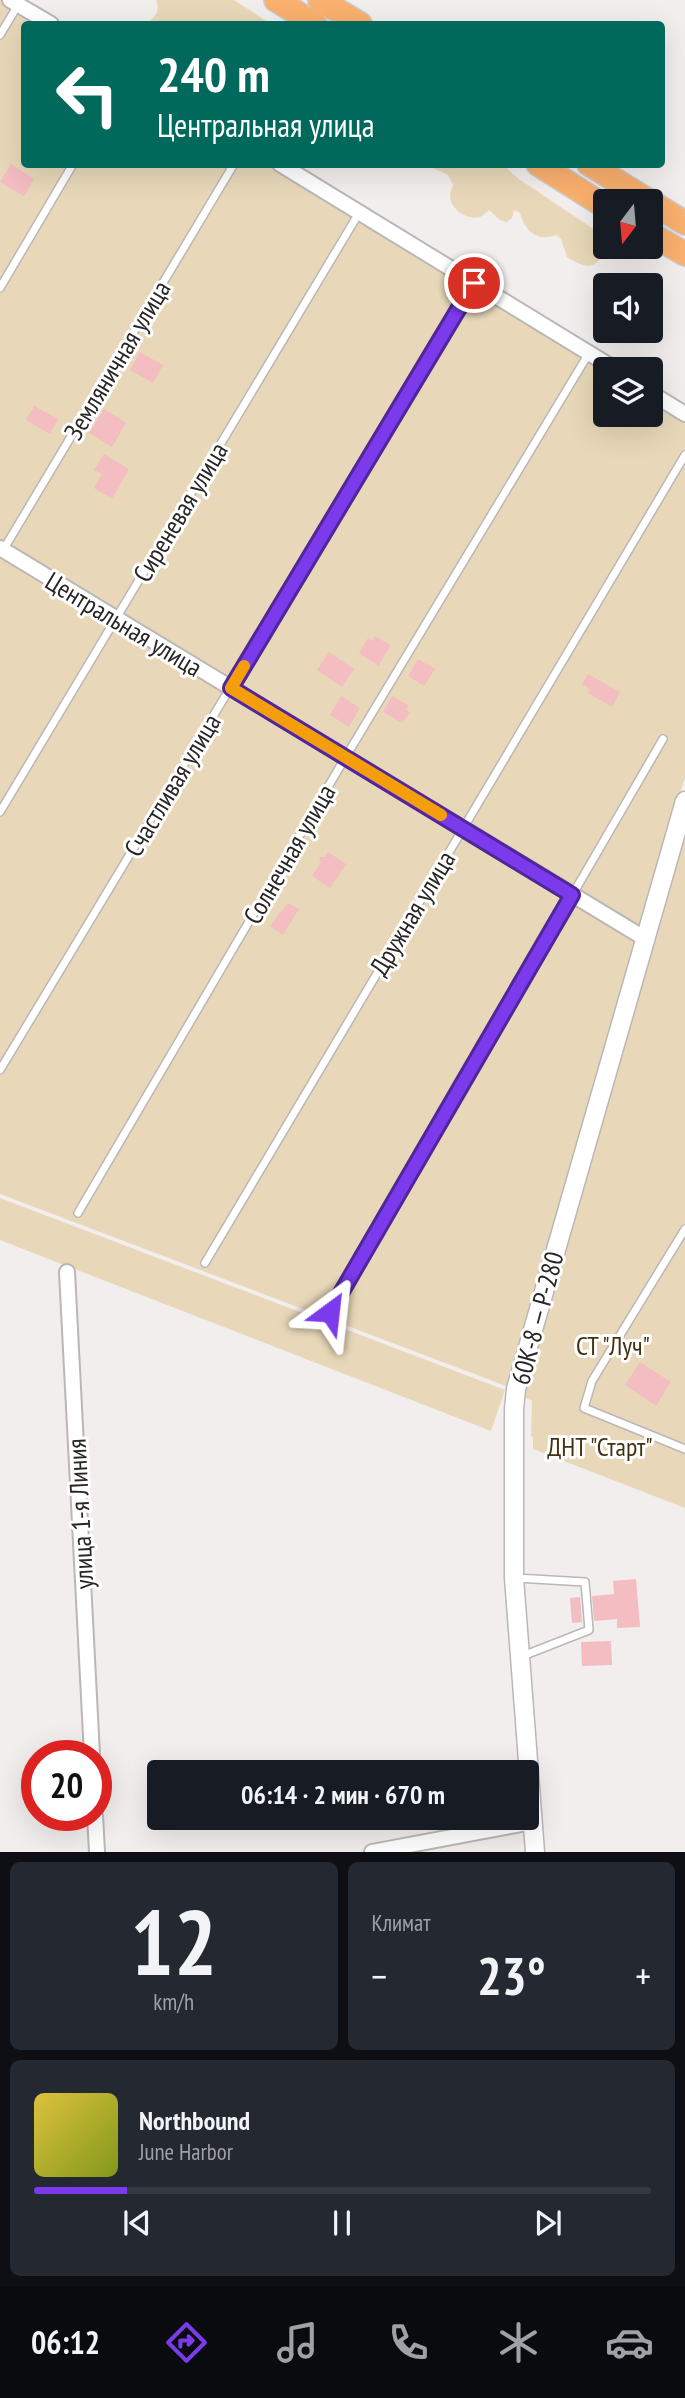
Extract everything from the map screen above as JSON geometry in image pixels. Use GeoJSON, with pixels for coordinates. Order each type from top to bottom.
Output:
{"type":"FeatureCollection","features":[{"type":"Feature","properties":{"kind":"highway"},"geometry":{"type":"LineString","coordinates":[[276,0],[310,21]]}},
{"type":"Feature","properties":{"kind":"highway"},"geometry":{"type":"LineString","coordinates":[[320,0],[355,21]]}},
{"type":"Feature","properties":{"kind":"highway"},"geometry":{"type":"LineString","coordinates":[[544,168],[593,199]]}},
{"type":"Feature","properties":{"kind":"highway"},"geometry":{"type":"LineString","coordinates":[[595,168],[629,189]]}},
{"type":"Feature","properties":{"kind":"highway"},"geometry":{"type":"LineString","coordinates":[[608,189],[619,183]]}},
{"type":"Feature","properties":{"kind":"highway"},"geometry":{"type":"LineString","coordinates":[[663,210],[685,223]]}},
{"type":"Feature","properties":{"kind":"highway"},"geometry":{"type":"LineString","coordinates":[[663,241],[685,254]]}},
{"type":"Feature","properties":{"kind":"street"},"geometry":{"type":"LineString","coordinates":[[14,2],[46,21]]}},
{"type":"Feature","properties":{"kind":"street"},"geometry":{"type":"LineString","coordinates":[[286,168],[596,357]]}},
{"type":"Feature","properties":{"kind":"street"},"geometry":{"type":"LineString","coordinates":[[663,400],[685,414]]}},
{"type":"Feature","properties":{"kind":"street","name":"Центральная улица"},"geometry":{"type":"LineString","coordinates":[[1,552],[644,938]]}},
{"type":"Feature","properties":{"kind":"street","name":"60К-8 — Р-280"},"geometry":{"type":"LineString","coordinates":[[527,1760],[514,1578],[516,1389],[685,801]]}},
{"type":"Feature","properties":{"kind":"street","name":"улица 1-я Линия"},"geometry":{"type":"LineString","coordinates":[[67,1272],[91,1740]]}},
{"type":"Feature","properties":{"kind":"street"},"geometry":{"type":"LineString","coordinates":[[372,1852],[489,1830]]}},
{"type":"Feature","properties":{"kind":"street","name":"60К-8 — Р-280"},"geometry":{"type":"LineString","coordinates":[[533,1830],[535,1852]]}},
{"type":"Feature","properties":{"kind":"street"},"geometry":{"type":"LineString","coordinates":[[96,1831],[97,1852]]}},
{"type":"Feature","properties":{"kind":"lane"},"geometry":{"type":"LineString","coordinates":[[0,35],[14,2]]}},
{"type":"Feature","properties":{"kind":"lane"},"geometry":{"type":"LineString","coordinates":[[0,288],[71,168]]}},
{"type":"Feature","properties":{"kind":"lane","name":"Земляничная улица"},"geometry":{"type":"LineString","coordinates":[[1,552],[232,168]]}},
{"type":"Feature","properties":{"kind":"lane","name":"Сиреневая улица"},"geometry":{"type":"LineString","coordinates":[[0,812],[359,213]]}},
{"type":"Feature","properties":{"kind":"lane","name":"Счастливая улица"},"geometry":{"type":"LineString","coordinates":[[0,1070],[474,283]]}},
{"type":"Feature","properties":{"kind":"lane","name":"Солнечная улица"},"geometry":{"type":"LineString","coordinates":[[78,1213],[345,758],[589,353]]}},
{"type":"Feature","properties":{"kind":"lane","name":"Дружная улица"},"geometry":{"type":"LineString","coordinates":[[205,1263],[685,455]]}},
{"type":"Feature","properties":{"kind":"lane"},"geometry":{"type":"LineString","coordinates":[[330,1312],[663,739]]}},
{"type":"Feature","properties":{"kind":"lane"},"geometry":{"type":"LineString","coordinates":[[685,1229],[592,1381],[584,1408],[685,1449]]}},
{"type":"Feature","properties":{"kind":"lane"},"geometry":{"type":"LineString","coordinates":[[514,1578],[585,1582],[589,1630],[520,1658]]}},
{"type":"Feature","properties":{"kind":"green space"},"geometry":{"type":"Polygon","coordinates":[[[0,0],[16,0],[51,21],[21,21],[21,168],[291,168],[602,357],[593,357],[593,427],[663,427],[663,394],[685,407],[685,777],[506,1386],[0,1194],[0,0]]]}},
{"type":"Feature","properties":{"kind":"green space"},"geometry":{"type":"Polygon","coordinates":[[[156,0],[234,0],[266,21],[150,21],[155,16],[156,0]]]}},
{"type":"Feature","properties":{"kind":"green space"},"geometry":{"type":"Polygon","coordinates":[[[433,168],[506,168],[593,229],[593,259],[600,259],[590,266],[573,261],[567,257],[561,239],[556,235],[543,237],[533,233],[525,225],[520,213],[514,210],[512,218],[507,222],[500,220],[489,210],[480,217],[465,216],[451,201],[453,185],[448,175],[433,168]]]}},
{"type":"Feature","properties":{"kind":"green space","name":"СТ \"Луч\""},"geometry":{"type":"Polygon","coordinates":[[[685,838],[685,1508],[533,1449],[532,1401],[523,1396],[685,838]]]}},
{"type":"Feature","properties":{"kind":"green space"},"geometry":{"type":"Polygon","coordinates":[[[0,1198],[505,1390],[491,1431],[0,1240],[0,1198]]]}},
{"type":"Feature","properties":{"kind":"building"},"geometry":{"type":"Polygon","coordinates":[[[11,164],[34,179],[24,196],[0,182],[11,164]]]}},
{"type":"Feature","properties":{"kind":"building"},"geometry":{"type":"Polygon","coordinates":[[[140,352],[163,365],[153,383],[130,370],[140,352]]]}},
{"type":"Feature","properties":{"kind":"building"},"geometry":{"type":"Polygon","coordinates":[[[34,406],[58,419],[50,434],[26,420],[34,406]]]}},
{"type":"Feature","properties":{"kind":"building"},"geometry":{"type":"Polygon","coordinates":[[[104,409],[126,423],[112,447],[89,433],[104,409]]]}},
{"type":"Feature","properties":{"kind":"building"},"geometry":{"type":"Polygon","coordinates":[[[104,454],[129,469],[112,499],[94,488],[102,474],[94,470],[104,454]]]}},
{"type":"Feature","properties":{"kind":"building"},"geometry":{"type":"Polygon","coordinates":[[[375,636],[390,645],[379,666],[359,653],[368,638],[372,641],[375,636]]]}},
{"type":"Feature","properties":{"kind":"building"},"geometry":{"type":"Polygon","coordinates":[[[329,652],[354,669],[342,687],[317,670],[329,652]]]}},
{"type":"Feature","properties":{"kind":"building"},"geometry":{"type":"Polygon","coordinates":[[[418,659],[435,669],[424,686],[408,676],[418,659]]]}},
{"type":"Feature","properties":{"kind":"building"},"geometry":{"type":"Polygon","coordinates":[[[588,674],[620,692],[612,707],[588,693],[590,689],[582,684],[588,674]]]}},
{"type":"Feature","properties":{"kind":"building"},"geometry":{"type":"Polygon","coordinates":[[[341,696],[360,708],[349,727],[330,715],[341,696]]]}},
{"type":"Feature","properties":{"kind":"building"},"geometry":{"type":"Polygon","coordinates":[[[392,696],[408,705],[406,710],[410,712],[402,723],[383,712],[392,696]]]}},
{"type":"Feature","properties":{"kind":"building"},"geometry":{"type":"Polygon","coordinates":[[[328,852],[346,864],[330,888],[312,876],[321,863],[319,857],[325,857],[328,852]]]}},
{"type":"Feature","properties":{"kind":"building"},"geometry":{"type":"Polygon","coordinates":[[[288,903],[299,909],[283,935],[270,926],[288,903]]]}},
{"type":"Feature","properties":{"kind":"building"},"geometry":{"type":"Polygon","coordinates":[[[640,1362],[671,1382],[656,1406],[625,1385],[640,1362]]]}},
{"type":"Feature","properties":{"kind":"building"},"geometry":{"type":"Polygon","coordinates":[[[636,1579],[640,1627],[617,1628],[617,1619],[594,1621],[592,1596],[614,1594],[613,1581],[636,1579]]]}},
{"type":"Feature","properties":{"kind":"building"},"geometry":{"type":"Polygon","coordinates":[[[580,1597],[582,1622],[572,1623],[570,1598],[580,1597]]]}},
{"type":"Feature","properties":{"kind":"building"},"geometry":{"type":"Polygon","coordinates":[[[611,1641],[612,1665],[582,1666],[581,1642],[611,1641]]]}},
{"type":"Feature","properties":{"kind":"slow traffic"},"geometry":{"type":"LineString","coordinates":[[244,666],[231,688],[441,815]]}},
{"type":"Feature","properties":{"kind":"route"},"geometry":{"type":"LineString","coordinates":[[330,1312],[572,895],[231,688],[474,283]]}},
{"type":"Feature","properties":{"kind":"park label","name":"ДНТ \"Старт\""},"geometry":{"type":"Point","coordinates":[600,1446]}}]}
